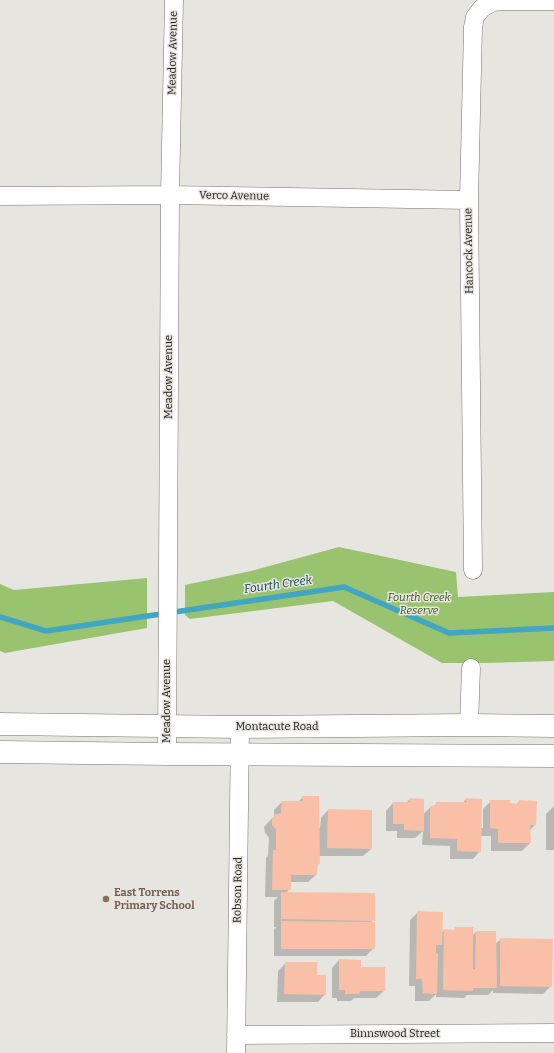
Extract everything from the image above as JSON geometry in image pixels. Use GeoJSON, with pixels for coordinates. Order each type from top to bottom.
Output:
{"type":"FeatureCollection","features":[{"type":"Feature","properties":{"kind":"main road","name":"Montacute Road"},"geometry":{"type":"LineString","coordinates":[[0,724],[240,727],[469,725],[554,726]]}},
{"type":"Feature","properties":{"kind":"main road"},"geometry":{"type":"LineString","coordinates":[[469,725],[474,740],[480,747],[497,755]]}},
{"type":"Feature","properties":{"kind":"main road"},"geometry":{"type":"LineString","coordinates":[[0,752],[554,756]]}},
{"type":"Feature","properties":{"kind":"street","name":"Meadow Avenue"},"geometry":{"type":"LineString","coordinates":[[167,754],[170,195],[174,0]]}},
{"type":"Feature","properties":{"kind":"street","name":"Hancock Avenue"},"geometry":{"type":"LineString","coordinates":[[473,570],[469,200],[473,35],[475,17],[482,8],[493,2],[554,1]]}},
{"type":"Feature","properties":{"kind":"street","name":"Verco Avenue"},"geometry":{"type":"LineString","coordinates":[[0,196],[170,195],[469,200]]}},
{"type":"Feature","properties":{"kind":"street"},"geometry":{"type":"LineString","coordinates":[[469,725],[471,668]]}},
{"type":"Feature","properties":{"kind":"street","name":"Robson Road"},"geometry":{"type":"LineString","coordinates":[[236,1053],[240,727]]}},
{"type":"Feature","properties":{"kind":"street","name":"Binnswood Street"},"geometry":{"type":"LineString","coordinates":[[236,1035],[554,1034]]}},
{"type":"Feature","properties":{"kind":"green space","name":"Fourth Creek Reserve"},"geometry":{"type":"Polygon","coordinates":[[[339,547],[456,572],[458,597],[554,592],[554,661],[442,663],[333,601],[190,619],[185,615],[185,585],[251,571],[339,547]]]}},
{"type":"Feature","properties":{"kind":"green space"},"geometry":{"type":"Polygon","coordinates":[[[147,578],[147,628],[5,653],[0,651],[0,584],[14,590],[147,578]]]}},
{"type":"Feature","properties":{"kind":"building"},"geometry":{"type":"Polygon","coordinates":[[[302,796],[319,796],[320,864],[318,864],[317,875],[291,875],[291,890],[272,890],[273,850],[276,850],[276,830],[272,825],[272,819],[275,814],[281,813],[282,801],[303,801],[302,796]]]}},
{"type":"Feature","properties":{"kind":"building"},"geometry":{"type":"Polygon","coordinates":[[[410,798],[424,799],[424,831],[404,830],[404,824],[393,824],[393,802],[410,802],[410,798]]]}},
{"type":"Feature","properties":{"kind":"building"},"geometry":{"type":"Polygon","coordinates":[[[466,798],[482,799],[481,852],[457,851],[457,839],[430,838],[430,806],[436,806],[436,802],[466,802],[466,798]]]}},
{"type":"Feature","properties":{"kind":"building"},"geometry":{"type":"Polygon","coordinates":[[[490,800],[510,800],[510,803],[518,804],[519,800],[537,801],[536,825],[530,825],[531,843],[498,843],[498,829],[490,828],[490,800]]]}},
{"type":"Feature","properties":{"kind":"building"},"geometry":{"type":"Polygon","coordinates":[[[328,809],[372,810],[372,849],[327,848],[328,809]]]}},
{"type":"Feature","properties":{"kind":"building"},"geometry":{"type":"Polygon","coordinates":[[[281,892],[375,893],[375,921],[281,919],[281,892]]]}},
{"type":"Feature","properties":{"kind":"building"},"geometry":{"type":"Polygon","coordinates":[[[417,911],[443,912],[442,945],[436,945],[436,953],[438,954],[437,994],[423,993],[422,979],[416,979],[417,911]]]}},
{"type":"Feature","properties":{"kind":"building"},"geometry":{"type":"Polygon","coordinates":[[[281,921],[375,922],[375,949],[281,949],[281,921]]]}},
{"type":"Feature","properties":{"kind":"building"},"geometry":{"type":"Polygon","coordinates":[[[455,927],[473,927],[473,969],[475,969],[476,931],[496,931],[497,988],[473,988],[473,991],[443,990],[444,929],[455,930],[455,927]]]}},
{"type":"Feature","properties":{"kind":"building"},"geometry":{"type":"Polygon","coordinates":[[[500,938],[553,939],[552,987],[500,986],[500,938]]]}},
{"type":"Feature","properties":{"kind":"building"},"geometry":{"type":"Polygon","coordinates":[[[339,959],[361,960],[361,967],[385,967],[385,991],[360,991],[359,994],[345,994],[345,990],[339,990],[339,959]]]}},
{"type":"Feature","properties":{"kind":"building"},"geometry":{"type":"Polygon","coordinates":[[[285,962],[317,962],[317,975],[326,975],[326,995],[284,994],[285,962]]]}},
{"type":"Feature","properties":{"kind":"waterway","name":"Fourth Creek"},"geometry":{"type":"LineString","coordinates":[[0,617],[46,631],[344,587],[449,633],[554,628]]}},
{"type":"Feature","properties":{"kind":"place","name":"East Torrens Primary School"},"geometry":{"type":"Point","coordinates":[106,899]}}]}
